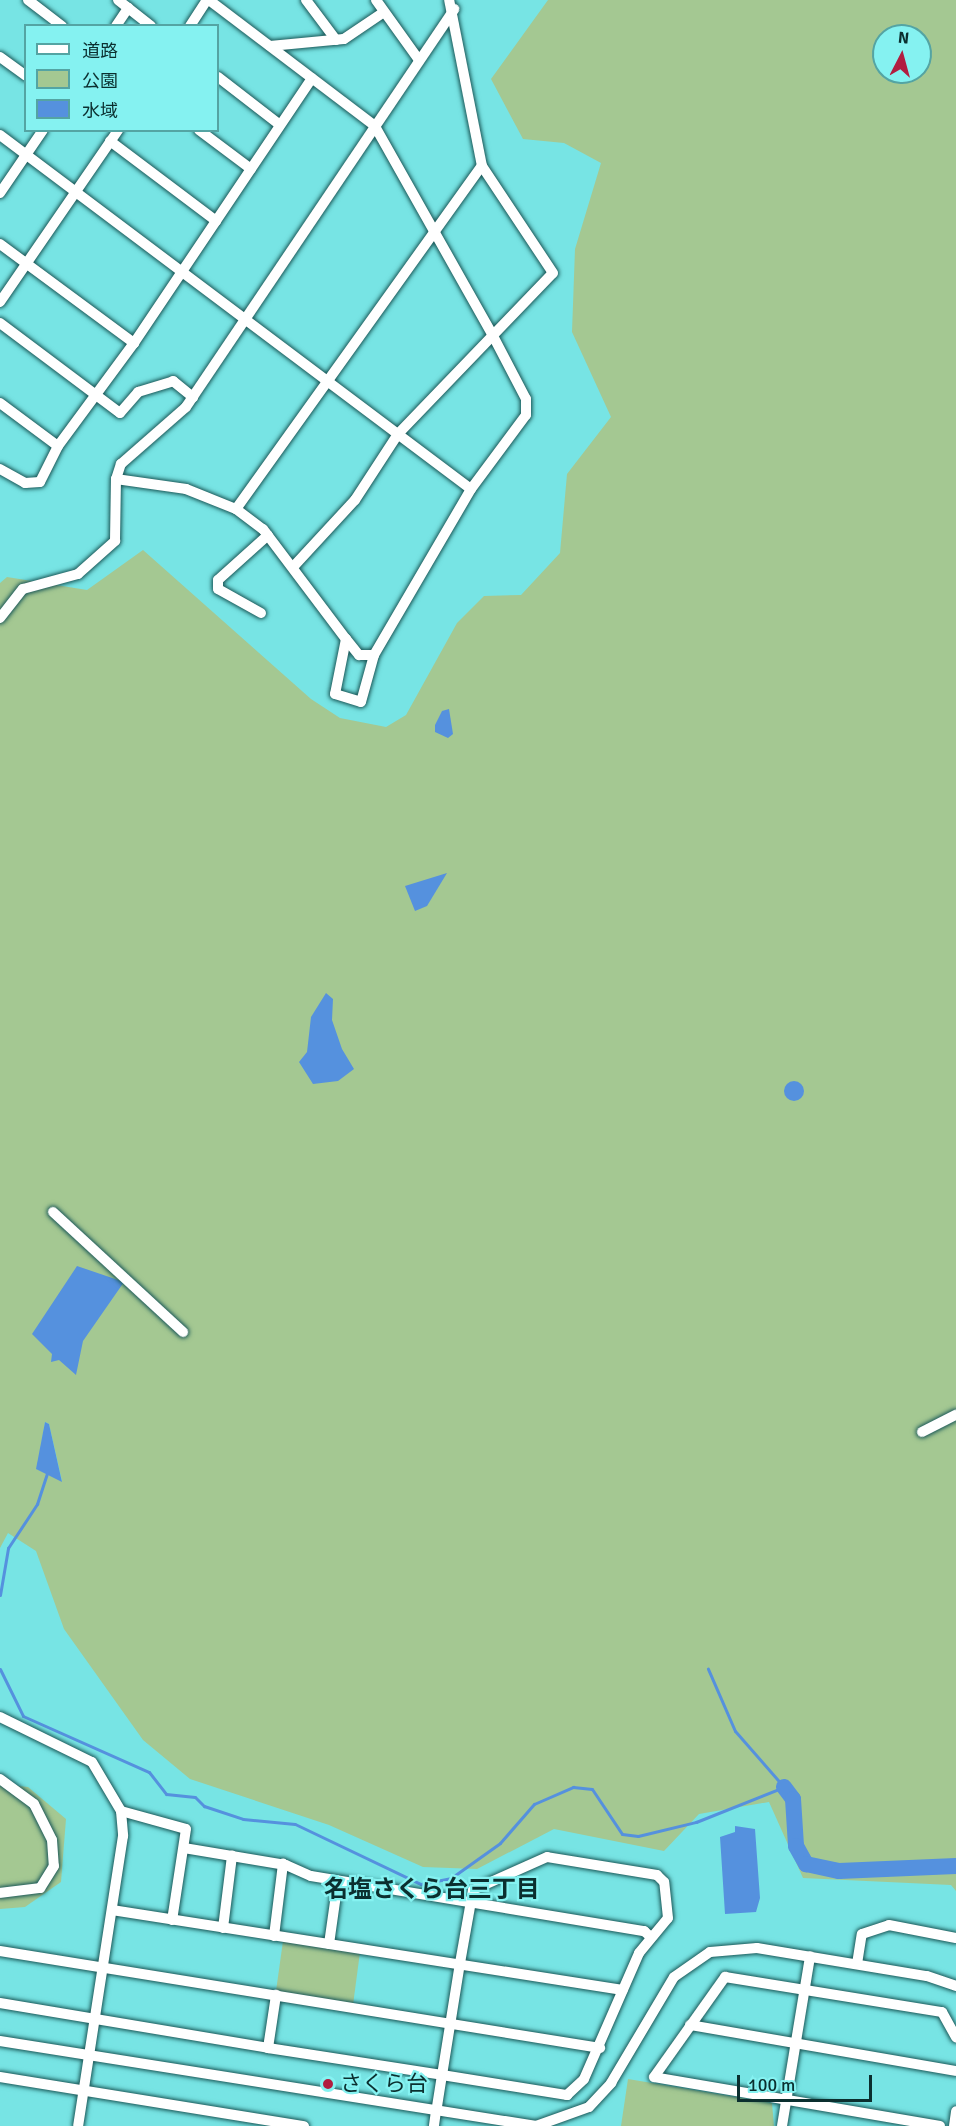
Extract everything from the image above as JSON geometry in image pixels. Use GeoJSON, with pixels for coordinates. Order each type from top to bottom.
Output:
{"type":"FeatureCollection","features":[{"type":"Feature","properties":{"kind":"street"},"geometry":{"type":"LineString","coordinates":[[28,0],[59,24]]}},
{"type":"Feature","properties":{"kind":"street"},"geometry":{"type":"LineString","coordinates":[[118,0],[148,24]]}},
{"type":"Feature","properties":{"kind":"street"},"geometry":{"type":"LineString","coordinates":[[190,24],[208,0],[375,126],[436,230],[526,399],[526,416],[471,489],[374,654],[361,702],[335,694],[346,639]]}},
{"type":"Feature","properties":{"kind":"street"},"geometry":{"type":"LineString","coordinates":[[306,0],[336,40]]}},
{"type":"Feature","properties":{"kind":"street"},"geometry":{"type":"LineString","coordinates":[[376,0],[419,60]]}},
{"type":"Feature","properties":{"kind":"street"},"geometry":{"type":"LineString","coordinates":[[0,618],[23,589],[78,574],[115,541],[116,479],[121,464],[193,397],[419,60],[451,4]]}},
{"type":"Feature","properties":{"kind":"street"},"geometry":{"type":"LineString","coordinates":[[294,566],[354,500],[398,434],[553,273],[482,166],[451,4]]}},
{"type":"Feature","properties":{"kind":"street"},"geometry":{"type":"LineString","coordinates":[[117,24],[128,8]]}},
{"type":"Feature","properties":{"kind":"street"},"geometry":{"type":"LineString","coordinates":[[270,46],[336,40],[384,12]]}},
{"type":"Feature","properties":{"kind":"street"},"geometry":{"type":"LineString","coordinates":[[0,57],[24,75]]}},
{"type":"Feature","properties":{"kind":"street"},"geometry":{"type":"LineString","coordinates":[[219,78],[280,125]]}},
{"type":"Feature","properties":{"kind":"street"},"geometry":{"type":"LineString","coordinates":[[0,470],[25,483],[40,482],[58,446],[134,343],[312,78]]}},
{"type":"Feature","properties":{"kind":"street"},"geometry":{"type":"LineString","coordinates":[[0,193],[42,132]]}},
{"type":"Feature","properties":{"kind":"street"},"geometry":{"type":"LineString","coordinates":[[0,302],[117,132]]}},
{"type":"Feature","properties":{"kind":"street"},"geometry":{"type":"LineString","coordinates":[[202,132],[251,169]]}},
{"type":"Feature","properties":{"kind":"street"},"geometry":{"type":"LineString","coordinates":[[0,135],[471,489]]}},
{"type":"Feature","properties":{"kind":"street"},"geometry":{"type":"LineString","coordinates":[[110,141],[216,221]]}},
{"type":"Feature","properties":{"kind":"street"},"geometry":{"type":"LineString","coordinates":[[236,509],[482,166]]}},
{"type":"Feature","properties":{"kind":"street"},"geometry":{"type":"LineString","coordinates":[[0,244],[134,343]]}},
{"type":"Feature","properties":{"kind":"street"},"geometry":{"type":"LineString","coordinates":[[0,323],[120,412],[138,392],[173,381],[193,397]]}},
{"type":"Feature","properties":{"kind":"street"},"geometry":{"type":"LineString","coordinates":[[0,403],[58,446]]}},
{"type":"Feature","properties":{"kind":"street"},"geometry":{"type":"LineString","coordinates":[[116,479],[157,482],[236,509],[268,535],[294,566],[359,655],[374,654]]}},
{"type":"Feature","properties":{"kind":"street"},"geometry":{"type":"LineString","coordinates":[[261,613],[218,589],[218,580],[268,535]]}},
{"type":"Feature","properties":{"kind":"street"},"geometry":{"type":"LineString","coordinates":[[53,1212],[183,1332]]}},
{"type":"Feature","properties":{"kind":"street"},"geometry":{"type":"LineString","coordinates":[[922,1432],[956,1415]]}},
{"type":"Feature","properties":{"kind":"street"},"geometry":{"type":"LineString","coordinates":[[0,1717],[92,1762],[121,1811],[123,1836],[78,2126]]}},
{"type":"Feature","properties":{"kind":"street"},"geometry":{"type":"LineString","coordinates":[[0,1779],[34,1804],[52,1840],[54,1866],[40,1888],[0,1893]]}},
{"type":"Feature","properties":{"kind":"street"},"geometry":{"type":"LineString","coordinates":[[121,1811],[186,1828],[172,1920]]}},
{"type":"Feature","properties":{"kind":"street"},"geometry":{"type":"LineString","coordinates":[[183,1848],[283,1864],[338,1881],[644,1931],[651,1937]]}},
{"type":"Feature","properties":{"kind":"street"},"geometry":{"type":"LineString","coordinates":[[223,1928],[232,1856]]}},
{"type":"Feature","properties":{"kind":"street"},"geometry":{"type":"LineString","coordinates":[[0,2002],[268,2048],[442,2075],[567,2095],[584,2079],[600,2048],[623,1990],[651,1937],[668,1918],[664,1882],[657,1875],[547,1857],[473,1890],[470,1901],[442,2075],[436,2111],[434,2126]]}},
{"type":"Feature","properties":{"kind":"street"},"geometry":{"type":"LineString","coordinates":[[274,1936],[283,1864]]}},
{"type":"Feature","properties":{"kind":"street"},"geometry":{"type":"LineString","coordinates":[[329,1944],[338,1881]]}},
{"type":"Feature","properties":{"kind":"street"},"geometry":{"type":"LineString","coordinates":[[112,1910],[623,1990]]}},
{"type":"Feature","properties":{"kind":"street"},"geometry":{"type":"LineString","coordinates":[[857,1964],[862,1934],[889,1926],[956,1938]]}},
{"type":"Feature","properties":{"kind":"street"},"geometry":{"type":"LineString","coordinates":[[0,2041],[525,2125],[562,2121],[589,2108],[604,2091],[666,1988],[696,1958],[740,1947],[857,1964],[956,1986]]}},
{"type":"Feature","properties":{"kind":"street"},"geometry":{"type":"LineString","coordinates":[[0,1951],[600,2048]]}},
{"type":"Feature","properties":{"kind":"street"},"geometry":{"type":"LineString","coordinates":[[782,2126],[810,1956]]}},
{"type":"Feature","properties":{"kind":"street"},"geometry":{"type":"LineString","coordinates":[[940,2126],[654,2078],[725,1977],[942,2012],[956,2037]]}},
{"type":"Feature","properties":{"kind":"street"},"geometry":{"type":"LineString","coordinates":[[268,2048],[276,1995]]}},
{"type":"Feature","properties":{"kind":"street"},"geometry":{"type":"LineString","coordinates":[[690,2025],[956,2072]]}},
{"type":"Feature","properties":{"kind":"street"},"geometry":{"type":"LineString","coordinates":[[0,2077],[255,2122],[304,2126]]}},
{"type":"Feature","properties":{"kind":"street"},"geometry":{"type":"LineString","coordinates":[[954,2126],[956,2111]]}},
{"type":"Feature","properties":{"kind":"green space"},"geometry":{"type":"Polygon","coordinates":[[[548,0],[956,0],[956,1891],[951,1885],[803,1878],[769,1802],[699,1814],[664,1851],[554,1829],[477,1869],[423,1867],[329,1825],[190,1779],[143,1740],[64,1629],[36,1551],[8,1533],[0,1548],[0,583],[7,577],[87,590],[143,550],[311,699],[340,718],[386,727],[406,715],[457,623],[484,596],[521,595],[560,553],[567,474],[611,417],[572,332],[575,249],[601,163],[564,143],[523,139],[491,79],[548,0]],[[45,1422],[37,1469],[62,1481],[49,1424],[45,1422]]]}},
{"type":"Feature","properties":{"kind":"green space"},"geometry":{"type":"Polygon","coordinates":[[[0,1784],[28,1787],[66,1819],[61,1882],[25,1907],[0,1909],[0,1784]]]}},
{"type":"Feature","properties":{"kind":"green space"},"geometry":{"type":"Polygon","coordinates":[[[283,1941],[360,1952],[353,2005],[276,1991],[283,1941]]]}},
{"type":"Feature","properties":{"kind":"green space"},"geometry":{"type":"Polygon","coordinates":[[[628,2079],[772,2103],[774,2126],[621,2126],[628,2079]]]}},
{"type":"Feature","properties":{"kind":"water"},"geometry":{"type":"Polygon","coordinates":[[[449,709],[453,734],[448,738],[435,732],[435,725],[442,711],[449,709]]]}},
{"type":"Feature","properties":{"kind":"water"},"geometry":{"type":"Polygon","coordinates":[[[447,873],[427,906],[415,911],[405,886],[447,873]]]}},
{"type":"Feature","properties":{"kind":"water"},"geometry":{"type":"Polygon","coordinates":[[[326,993],[333,999],[332,1020],[342,1049],[354,1069],[338,1081],[313,1084],[299,1062],[307,1052],[311,1017],[326,993]]]}},
{"type":"Feature","properties":{"kind":"water"},"geometry":{"type":"Polygon","coordinates":[[[790,1081],[798,1081],[804,1087],[804,1095],[798,1101],[790,1101],[784,1095],[784,1087],[790,1081]]]}},
{"type":"Feature","properties":{"kind":"water"},"geometry":{"type":"Polygon","coordinates":[[[77,1266],[124,1282],[83,1341],[76,1375],[59,1360],[51,1362],[52,1354],[32,1334],[77,1266]]]}},
{"type":"Feature","properties":{"kind":"water"},"geometry":{"type":"Polygon","coordinates":[[[45,1422],[49,1424],[62,1482],[36,1469],[45,1422]]]}},
{"type":"Feature","properties":{"kind":"water"},"geometry":{"type":"Polygon","coordinates":[[[735,1826],[755,1829],[760,1898],[756,1912],[725,1914],[720,1837],[735,1832],[735,1826]]]}},
{"type":"Feature","properties":{"kind":"waterway"},"geometry":{"type":"LineString","coordinates":[[0,1595],[8,1548],[37,1504],[48,1471]]}},
{"type":"Feature","properties":{"kind":"waterway"},"geometry":{"type":"LineString","coordinates":[[0,1669],[23,1716],[149,1772],[166,1794],[195,1797],[204,1806],[243,1819],[295,1824],[421,1884],[451,1878],[500,1843],[534,1804],[573,1787],[592,1789],[622,1834],[638,1836],[696,1822],[784,1787],[735,1731],[708,1669]]}},
{"type":"Feature","properties":{"kind":"waterway"},"geometry":{"type":"LineString","coordinates":[[784,1787],[793,1799],[796,1846],[806,1864],[839,1871],[956,1866]]}},
{"type":"Feature","properties":{"kind":"place","name":"さくら台"},"geometry":{"type":"Point","coordinates":[328,2084]}},
{"type":"Feature","properties":{"kind":"district","name":"名塩さくら台三丁目"},"geometry":{"type":"Point","coordinates":[432,1890]}}]}
